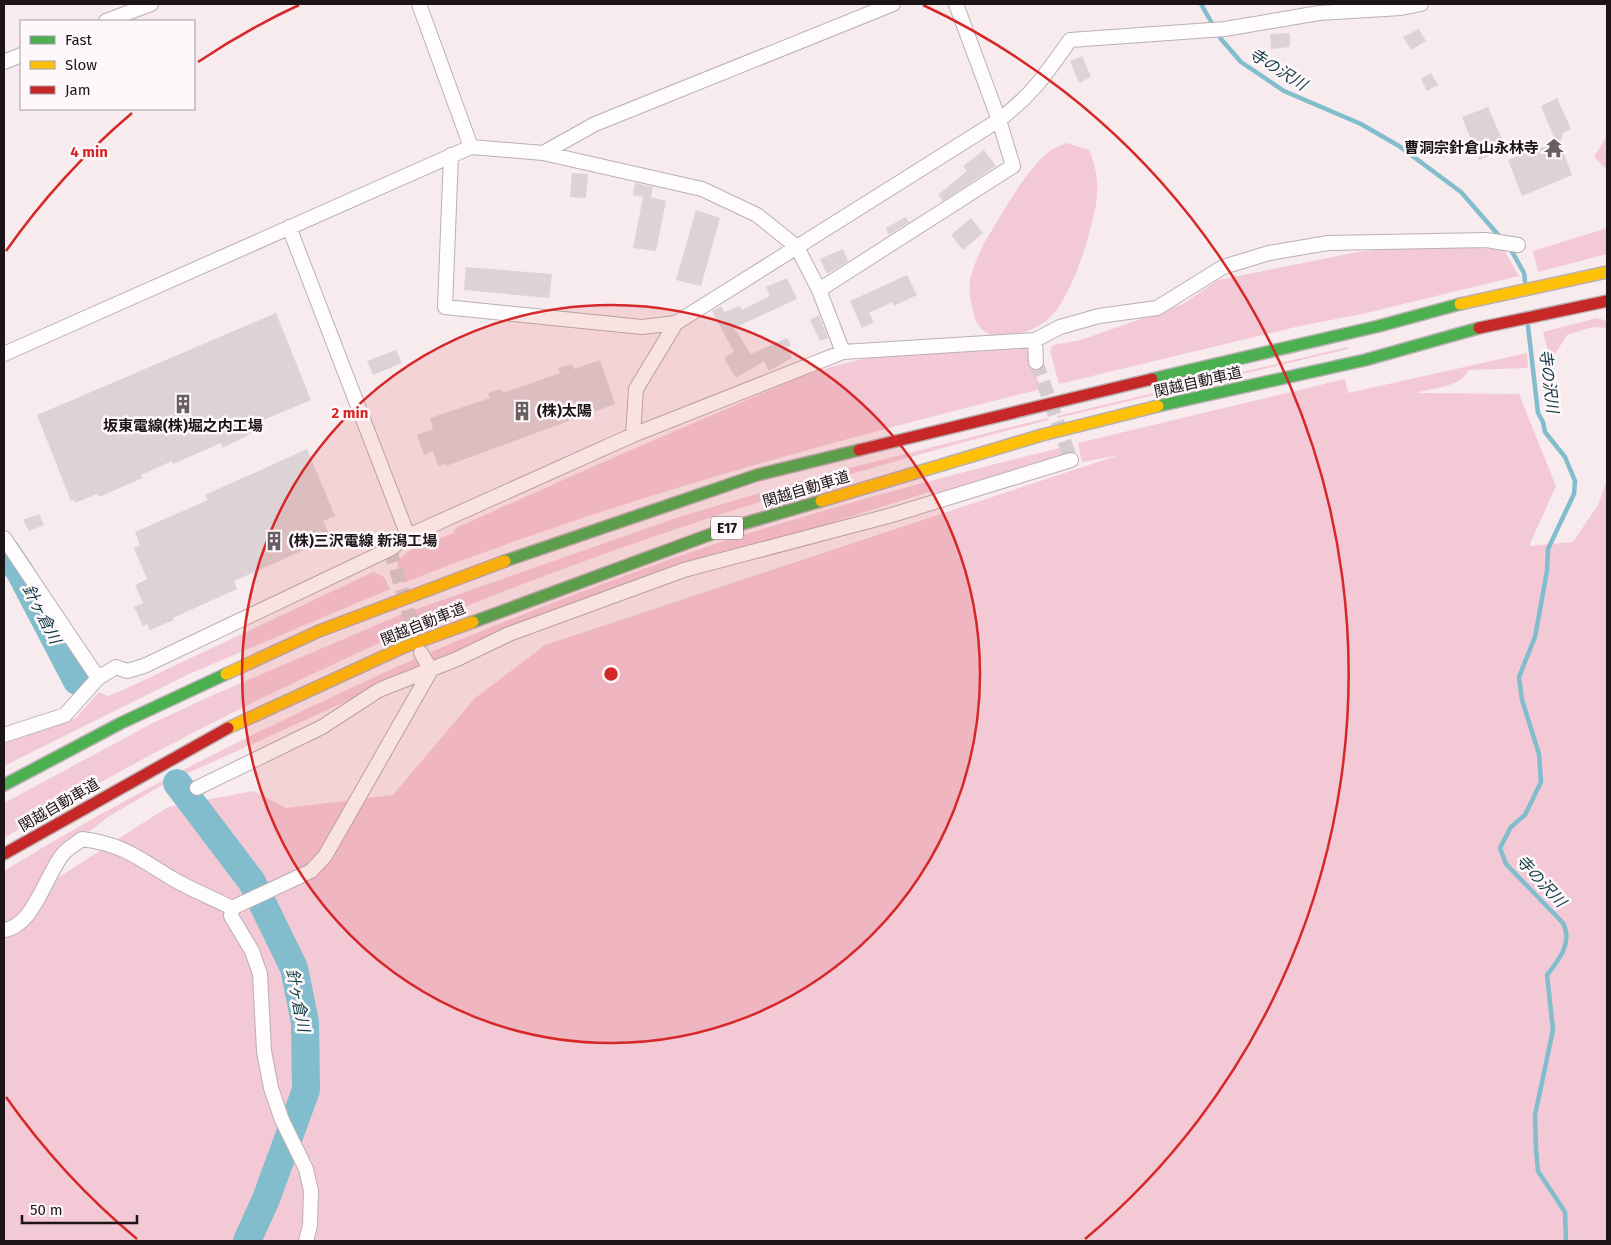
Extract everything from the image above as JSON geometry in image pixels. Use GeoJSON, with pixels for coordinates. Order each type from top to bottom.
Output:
{"type":"FeatureCollection","features":[{"type":"Feature","properties":{"kind":"highway","name":"関越自動車道"},"geometry":{"type":"LineString","coordinates":[[4,785],[121,722],[319,631],[537,549],[757,475],[1029,407],[1379,326],[1488,296],[1607,272]]}},
{"type":"Feature","properties":{"kind":"highway","name":"関越自動車道"},"geometry":{"type":"LineString","coordinates":[[4,854],[208,737],[337,676],[404,647],[707,535],[1042,435],[1174,402],[1365,360],[1494,324],[1607,301]]}},
{"type":"Feature","properties":{"kind":"street"},"geometry":{"type":"LineString","coordinates":[[109,20],[150,4]]}},
{"type":"Feature","properties":{"kind":"street"},"geometry":{"type":"LineString","coordinates":[[419,4],[471,146]]}},
{"type":"Feature","properties":{"kind":"street"},"geometry":{"type":"LineString","coordinates":[[543,153],[596,124],[893,4]]}},
{"type":"Feature","properties":{"kind":"street"},"geometry":{"type":"LineString","coordinates":[[819,290],[1013,166],[999,120],[956,4]]}},
{"type":"Feature","properties":{"kind":"street"},"geometry":{"type":"LineString","coordinates":[[451,155],[445,307],[642,327],[676,323],[999,120],[1026,100],[1070,40],[1225,29],[1319,13],[1401,8],[1421,4]]}},
{"type":"Feature","properties":{"kind":"street"},"geometry":{"type":"LineString","coordinates":[[4,62],[20,55]]}},
{"type":"Feature","properties":{"kind":"street"},"geometry":{"type":"LineString","coordinates":[[4,354],[471,146],[543,153],[702,189],[756,215],[797,247],[819,290],[843,352]]}},
{"type":"Feature","properties":{"kind":"street"},"geometry":{"type":"LineString","coordinates":[[289,227],[408,536]]}},
{"type":"Feature","properties":{"kind":"street"},"geometry":{"type":"LineString","coordinates":[[4,735],[65,715],[98,678],[116,667],[127,671],[144,666],[390,549],[408,536],[633,435],[843,352],[1035,340],[1068,325],[1099,316],[1157,308],[1223,267],[1269,253],[1328,243],[1492,241],[1515,245]]}},
{"type":"Feature","properties":{"kind":"street"},"geometry":{"type":"LineString","coordinates":[[633,435],[636,389],[676,323]]}},
{"type":"Feature","properties":{"kind":"street"},"geometry":{"type":"LineString","coordinates":[[1035,340],[1036,362]]}},
{"type":"Feature","properties":{"kind":"street"},"geometry":{"type":"LineString","coordinates":[[197,788],[322,727],[379,690],[431,670],[509,634],[684,570],[892,515],[1071,460]]}},
{"type":"Feature","properties":{"kind":"street"},"geometry":{"type":"LineString","coordinates":[[4,538],[98,678]]}},
{"type":"Feature","properties":{"kind":"street"},"geometry":{"type":"LineString","coordinates":[[421,653],[431,670]]}},
{"type":"Feature","properties":{"kind":"street"},"geometry":{"type":"LineString","coordinates":[[232,908],[311,871],[325,856],[431,670]]}},
{"type":"Feature","properties":{"kind":"street"},"geometry":{"type":"LineString","coordinates":[[4,930],[10,929],[29,914],[64,853],[82,839],[106,842],[138,856],[175,880],[232,908]]}},
{"type":"Feature","properties":{"kind":"street"},"geometry":{"type":"LineString","coordinates":[[232,908],[231,916],[252,951],[260,974],[264,1051],[271,1088],[282,1120],[306,1169],[309,1184],[310,1225],[306,1241]]}},
{"type":"Feature","properties":{"kind":"shaded area"},"geometry":{"type":"Polygon","coordinates":[[[1607,136],[1607,170],[1594,157],[1607,136]]]}},
{"type":"Feature","properties":{"kind":"shaded area"},"geometry":{"type":"Polygon","coordinates":[[[1066,143],[1089,150],[1097,183],[1094,215],[1077,270],[1060,305],[1046,321],[1031,330],[1013,336],[1003,337],[987,333],[976,322],[970,298],[970,279],[977,258],[1001,214],[1030,171],[1048,152],[1066,143]]]}},
{"type":"Feature","properties":{"kind":"shaded area"},"geometry":{"type":"Polygon","coordinates":[[[1607,228],[1607,254],[1538,272],[1533,251],[1607,228]]]}},
{"type":"Feature","properties":{"kind":"shaded area"},"geometry":{"type":"Polygon","coordinates":[[[1430,244],[1504,250],[1519,276],[1059,384],[1050,351],[1053,345],[1081,340],[1183,304],[1218,280],[1358,252],[1430,244]]]}},
{"type":"Feature","properties":{"kind":"shaded area"},"geometry":{"type":"Polygon","coordinates":[[[1597,318],[1607,321],[1607,328],[1593,327],[1567,335],[1552,359],[1550,359],[1543,332],[1597,318]]]}},
{"type":"Feature","properties":{"kind":"shaded area"},"geometry":{"type":"Polygon","coordinates":[[[1026,347],[1041,389],[799,452],[639,500],[481,553],[403,583],[397,562],[407,552],[453,533],[456,528],[690,424],[814,373],[870,358],[1026,347]]]}},
{"type":"Feature","properties":{"kind":"shaded area"},"geometry":{"type":"Polygon","coordinates":[[[1348,347],[1348,349],[1058,418],[1057,416],[1348,347]]]}},
{"type":"Feature","properties":{"kind":"shaded area"},"geometry":{"type":"Polygon","coordinates":[[[1527,353],[1528,368],[1469,370],[1452,384],[1416,393],[1519,394],[1556,486],[1529,546],[1573,542],[1598,505],[1607,480],[1607,1241],[4,1241],[4,871],[54,841],[208,757],[419,657],[421,671],[378,687],[166,783],[108,817],[63,852],[42,888],[168,807],[254,791],[286,808],[393,795],[474,699],[545,645],[1119,455],[1082,462],[1078,443],[1345,379],[1348,393],[1527,353]]]}},
{"type":"Feature","properties":{"kind":"shaded area"},"geometry":{"type":"Polygon","coordinates":[[[1047,418],[1048,420],[888,463],[730,511],[574,565],[420,625],[414,610],[679,517],[814,477],[1047,418]]]}},
{"type":"Feature","properties":{"kind":"shaded area"},"geometry":{"type":"Polygon","coordinates":[[[1063,447],[1066,459],[956,491],[926,493],[684,569],[434,663],[431,652],[565,598],[697,550],[853,502],[1063,447]]]}},
{"type":"Feature","properties":{"kind":"shaded area"},"geometry":{"type":"Polygon","coordinates":[[[373,572],[384,577],[390,589],[189,674],[4,766],[4,742],[76,718],[99,692],[107,696],[123,690],[373,572]]]}},
{"type":"Feature","properties":{"kind":"shaded area"},"geometry":{"type":"Polygon","coordinates":[[[402,614],[409,630],[305,677],[203,728],[103,781],[4,838],[4,803],[151,724],[213,695],[402,614]]]}},
{"type":"Feature","properties":{"kind":"building"},"geometry":{"type":"Polygon","coordinates":[[[1419,29],[1426,41],[1411,50],[1403,37],[1419,29]]]}},
{"type":"Feature","properties":{"kind":"building"},"geometry":{"type":"Polygon","coordinates":[[[1290,33],[1290,47],[1271,49],[1270,34],[1290,33]]]}},
{"type":"Feature","properties":{"kind":"building"},"geometry":{"type":"Polygon","coordinates":[[[1082,56],[1091,77],[1079,83],[1070,61],[1082,56]]]}},
{"type":"Feature","properties":{"kind":"building"},"geometry":{"type":"Polygon","coordinates":[[[1431,73],[1438,85],[1427,91],[1421,79],[1431,73]]]}},
{"type":"Feature","properties":{"kind":"building"},"geometry":{"type":"Polygon","coordinates":[[[1557,98],[1571,129],[1563,133],[1560,143],[1572,175],[1522,196],[1508,160],[1555,140],[1541,106],[1557,98]]]}},
{"type":"Feature","properties":{"kind":"building"},"geometry":{"type":"Polygon","coordinates":[[[1488,107],[1506,149],[1479,160],[1462,117],[1488,107]]]}},
{"type":"Feature","properties":{"kind":"building"},"geometry":{"type":"Polygon","coordinates":[[[984,150],[996,166],[943,201],[938,195],[967,171],[963,166],[984,150]]]}},
{"type":"Feature","properties":{"kind":"building"},"geometry":{"type":"Polygon","coordinates":[[[572,173],[588,174],[586,198],[570,197],[572,173]]]}},
{"type":"Feature","properties":{"kind":"building"},"geometry":{"type":"Polygon","coordinates":[[[635,183],[653,187],[651,197],[666,201],[656,251],[633,248],[643,197],[633,195],[635,183]]]}},
{"type":"Feature","properties":{"kind":"building"},"geometry":{"type":"Polygon","coordinates":[[[696,210],[720,218],[701,286],[676,280],[696,210]]]}},
{"type":"Feature","properties":{"kind":"building"},"geometry":{"type":"Polygon","coordinates":[[[906,217],[909,222],[889,235],[886,228],[906,217]]]}},
{"type":"Feature","properties":{"kind":"building"},"geometry":{"type":"Polygon","coordinates":[[[971,218],[983,233],[963,250],[951,235],[971,218]]]}},
{"type":"Feature","properties":{"kind":"building"},"geometry":{"type":"Polygon","coordinates":[[[843,249],[848,261],[827,274],[820,259],[843,249]]]}},
{"type":"Feature","properties":{"kind":"building"},"geometry":{"type":"Polygon","coordinates":[[[466,267],[552,274],[549,298],[464,290],[466,267]]]}},
{"type":"Feature","properties":{"kind":"building"},"geometry":{"type":"Polygon","coordinates":[[[907,275],[917,295],[894,306],[892,302],[869,313],[874,322],[862,328],[850,301],[907,275]]]}},
{"type":"Feature","properties":{"kind":"building"},"geometry":{"type":"Polygon","coordinates":[[[787,278],[797,299],[734,328],[751,354],[787,338],[791,345],[787,347],[792,358],[769,371],[764,361],[736,378],[724,358],[734,352],[712,311],[721,306],[724,312],[740,306],[742,310],[770,296],[766,287],[787,278]]]}},
{"type":"Feature","properties":{"kind":"building","name":"坂東電線(株)堀之内工場"},"geometry":{"type":"Polygon","coordinates":[[[276,313],[311,400],[261,421],[264,427],[223,448],[221,443],[173,464],[172,461],[141,475],[143,478],[99,497],[97,494],[75,503],[74,500],[71,501],[37,415],[276,313]]]}},
{"type":"Feature","properties":{"kind":"building"},"geometry":{"type":"Polygon","coordinates":[[[819,315],[828,338],[820,341],[810,320],[819,315]]]}},
{"type":"Feature","properties":{"kind":"building"},"geometry":{"type":"Polygon","coordinates":[[[396,350],[402,363],[373,375],[367,361],[396,350]]]}},
{"type":"Feature","properties":{"kind":"building","name":"(株)太陽"},"geometry":{"type":"Polygon","coordinates":[[[600,360],[615,404],[446,466],[445,464],[438,466],[433,451],[424,455],[417,435],[433,429],[430,418],[490,398],[488,393],[501,389],[503,393],[560,373],[558,368],[572,364],[574,369],[600,360]]]}},
{"type":"Feature","properties":{"kind":"building","name":"(株)三沢電線 新潟工場"},"geometry":{"type":"Polygon","coordinates":[[[307,449],[335,516],[323,521],[331,538],[234,581],[237,589],[173,618],[174,620],[150,630],[147,624],[143,626],[134,607],[143,603],[135,585],[147,579],[134,548],[140,545],[135,532],[208,500],[205,495],[307,449]]]}},
{"type":"Feature","properties":{"kind":"building"},"geometry":{"type":"Polygon","coordinates":[[[39,514],[44,525],[29,531],[23,520],[39,514]]]}},
{"type":"Feature","properties":{"kind":"waterway","name":"寺の沢川"},"geometry":{"type":"LineString","coordinates":[[1201,4],[1221,39],[1241,62],[1284,91],[1361,124],[1399,146],[1461,192],[1501,238]]}},
{"type":"Feature","properties":{"kind":"waterway","name":"寺の沢川"},"geometry":{"type":"LineString","coordinates":[[1510,248],[1524,273],[1525,281]]}},
{"type":"Feature","properties":{"kind":"waterway","name":"寺の沢川"},"geometry":{"type":"LineString","coordinates":[[1528,326],[1538,413],[1543,422],[1545,432],[1565,457],[1575,481],[1574,494],[1548,549],[1547,571],[1535,637],[1519,677],[1522,700],[1539,754],[1541,782],[1525,815],[1511,827],[1500,848],[1506,864],[1563,923],[1566,930],[1563,951],[1547,975],[1553,1030],[1535,1115],[1538,1171],[1565,1212],[1566,1241]]}},
{"type":"Feature","properties":{"kind":"waterway","name":"針ヶ倉川"},"geometry":{"type":"LineString","coordinates":[[6,551],[20,572],[77,681]]}},
{"type":"Feature","properties":{"kind":"waterway","name":"針ヶ倉川"},"geometry":{"type":"LineString","coordinates":[[177,783],[252,882],[294,968],[305,1022],[306,1090],[266,1199],[247,1241]]}},
{"type":"Feature","properties":{"kind":"tunnel"},"geometry":{"type":"LineString","coordinates":[[1036,362],[1071,460]]}},
{"type":"Feature","properties":{"kind":"tunnel"},"geometry":{"type":"LineString","coordinates":[[390,549],[419,647]]}},
{"type":"Feature","properties":{"kind":"traffic: fast"},"geometry":{"type":"LineString","coordinates":[[1152,379],[1379,326],[1460,304]]}},
{"type":"Feature","properties":{"kind":"traffic: fast"},"geometry":{"type":"LineString","coordinates":[[1158,406],[1365,360],[1479,328]]}},
{"type":"Feature","properties":{"kind":"traffic: fast"},"geometry":{"type":"LineString","coordinates":[[505,561],[757,475],[859,450]]}},
{"type":"Feature","properties":{"kind":"traffic: fast"},"geometry":{"type":"LineString","coordinates":[[473,622],[725,529],[821,501]]}},
{"type":"Feature","properties":{"kind":"traffic: fast"},"geometry":{"type":"LineString","coordinates":[[4,785],[121,723],[226,674]]}},
{"type":"Feature","properties":{"kind":"traffic: slow"},"geometry":{"type":"LineString","coordinates":[[1460,304],[1607,272]]}},
{"type":"Feature","properties":{"kind":"traffic: slow"},"geometry":{"type":"LineString","coordinates":[[821,501],[1042,435],[1158,406]]}},
{"type":"Feature","properties":{"kind":"traffic: slow"},"geometry":{"type":"LineString","coordinates":[[226,674],[319,631],[505,561]]}},
{"type":"Feature","properties":{"kind":"traffic: slow"},"geometry":{"type":"LineString","coordinates":[[228,728],[404,647],[473,622]]}},
{"type":"Feature","properties":{"kind":"traffic: jam"},"geometry":{"type":"LineString","coordinates":[[1479,328],[1607,301]]}},
{"type":"Feature","properties":{"kind":"traffic: jam"},"geometry":{"type":"LineString","coordinates":[[859,450],[1152,379]]}},
{"type":"Feature","properties":{"kind":"traffic: jam"},"geometry":{"type":"LineString","coordinates":[[4,854],[228,728]]}},
{"type":"Feature","properties":{"kind":"place","name":"曹洞宗針倉山永林寺"},"geometry":{"type":"Point","coordinates":[1554,148]}},
{"type":"Feature","properties":{"kind":"place","name":"坂東電線(株)堀之内工場"},"geometry":{"type":"Point","coordinates":[183,404]}},
{"type":"Feature","properties":{"kind":"place","name":"(株)太陽"},"geometry":{"type":"Point","coordinates":[522,411]}},
{"type":"Feature","properties":{"kind":"place","name":"(株)三沢電線 新潟工場"},"geometry":{"type":"Point","coordinates":[274,541]}}]}
